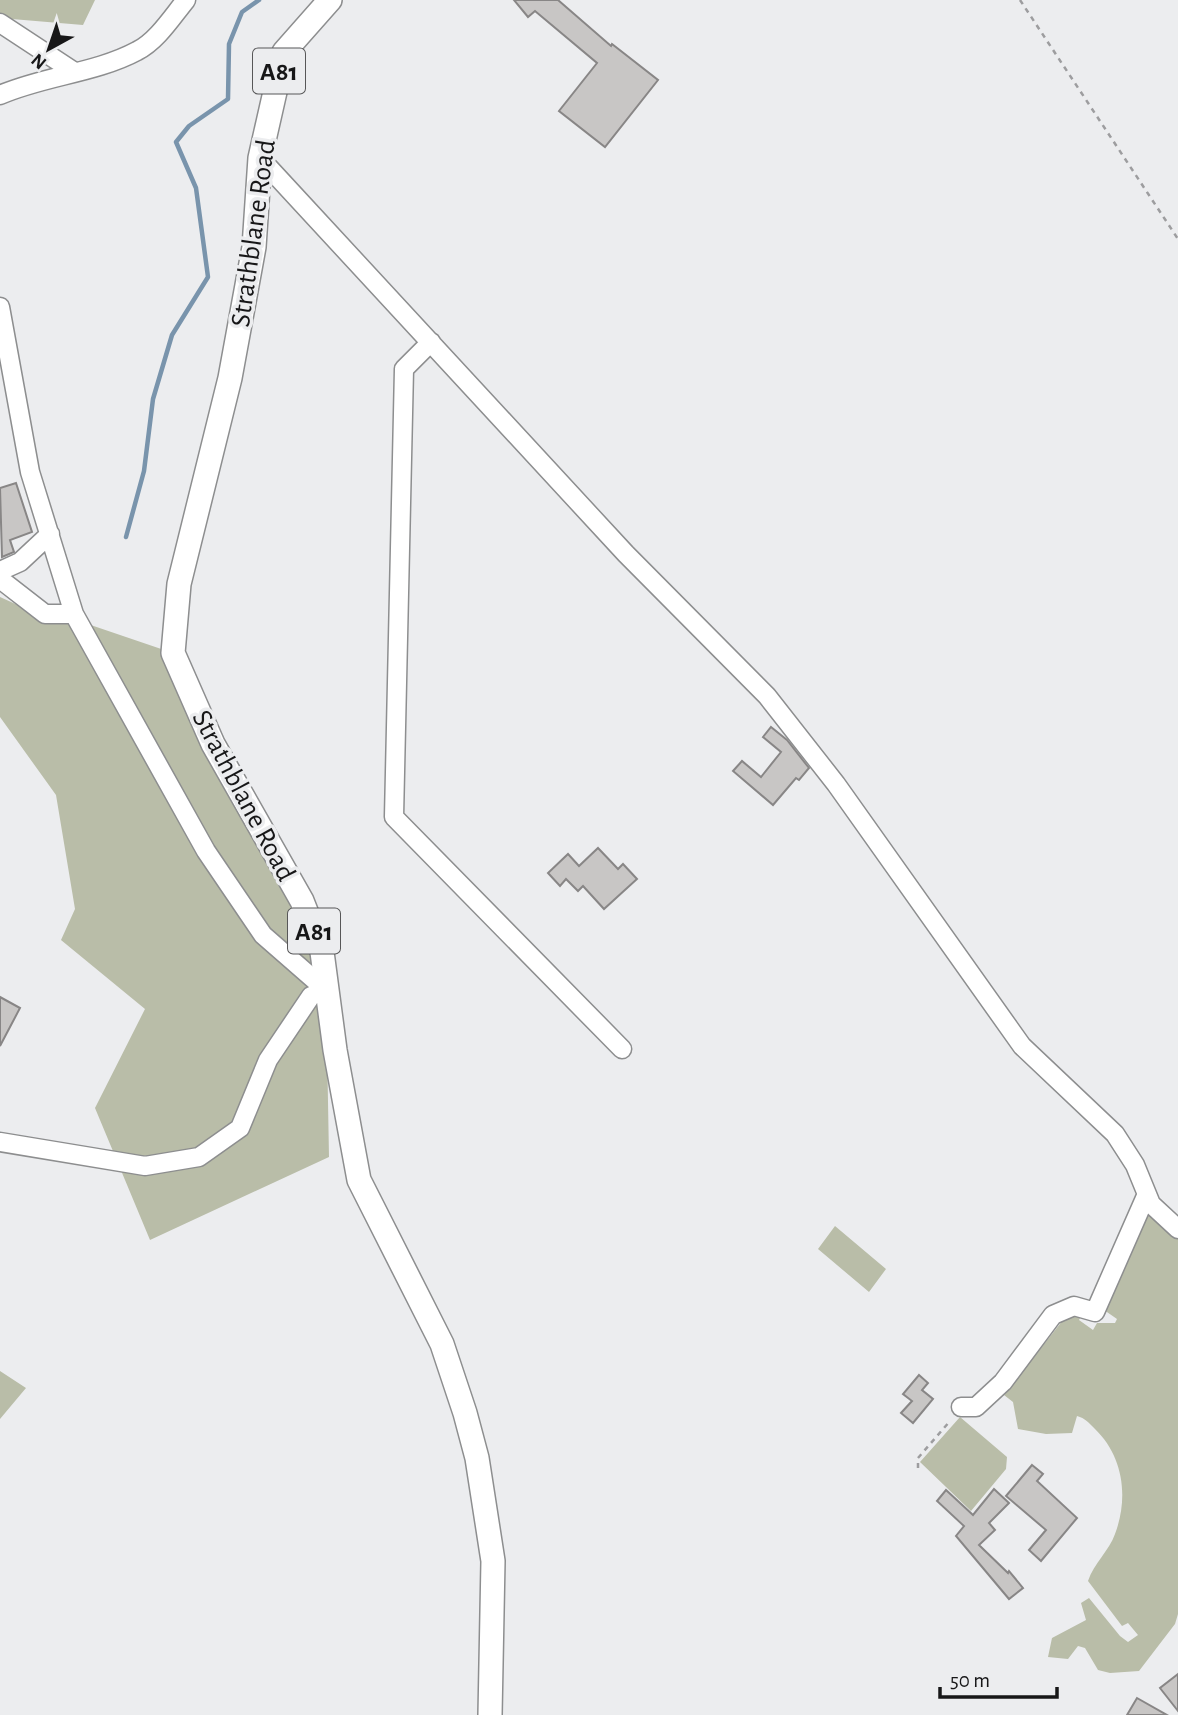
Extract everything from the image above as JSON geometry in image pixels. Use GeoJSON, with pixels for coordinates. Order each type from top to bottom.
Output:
{"type":"FeatureCollection","features":[{"type":"Feature","properties":{"kind":"main road","name":"Strathblane Road"},"geometry":{"type":"LineString","coordinates":[[330,0],[284,52],[260,158],[254,247],[230,379],[179,584],[173,653],[213,744],[302,901],[322,952],[335,1051],[359,1180],[442,1344],[466,1413],[477,1458],[493,1561],[490,1715]]}},
{"type":"Feature","properties":{"kind":"street"},"geometry":{"type":"LineString","coordinates":[[0,95],[138,51],[164,28],[186,0]]}},
{"type":"Feature","properties":{"kind":"street"},"geometry":{"type":"LineString","coordinates":[[0,23],[74,71]]}},
{"type":"Feature","properties":{"kind":"street"},"geometry":{"type":"LineString","coordinates":[[260,158],[626,554],[767,696],[836,784],[1021,1046],[1115,1134],[1135,1165],[1146,1196],[1178,1229]]}},
{"type":"Feature","properties":{"kind":"street"},"geometry":{"type":"LineString","coordinates":[[0,307],[30,472],[74,614],[206,850],[263,935],[326,990],[311,996],[268,1060],[240,1128],[199,1157],[145,1166],[0,1142]]}},
{"type":"Feature","properties":{"kind":"street"},"geometry":{"type":"LineString","coordinates":[[431,342],[404,369],[394,817],[622,1049]]}},
{"type":"Feature","properties":{"kind":"street"},"geometry":{"type":"LineString","coordinates":[[0,571],[20,562],[50,534]]}},
{"type":"Feature","properties":{"kind":"street"},"geometry":{"type":"LineString","coordinates":[[0,579],[45,614],[74,614]]}},
{"type":"Feature","properties":{"kind":"street"},"geometry":{"type":"LineString","coordinates":[[961,1407],[976,1407],[1003,1382],[1053,1315],[1074,1306],[1095,1312],[1146,1196]]}},
{"type":"Feature","properties":{"kind":"path"},"geometry":{"type":"LineString","coordinates":[[1020,0],[1178,239]]}},
{"type":"Feature","properties":{"kind":"path"},"geometry":{"type":"LineString","coordinates":[[918,1468],[918,1458],[961,1407]]}},
{"type":"Feature","properties":{"kind":"green space"},"geometry":{"type":"Polygon","coordinates":[[[0,0],[95,0],[83,25],[0,18],[0,0]]]}},
{"type":"Feature","properties":{"kind":"green space"},"geometry":{"type":"Polygon","coordinates":[[[0,597],[42,616],[73,619],[173,653],[275,850],[326,990],[329,1157],[150,1240],[95,1108],[145,1009],[61,940],[75,909],[56,795],[0,717],[0,597]]]}},
{"type":"Feature","properties":{"kind":"green space"},"geometry":{"type":"Polygon","coordinates":[[[1149,1215],[1178,1237],[1178,1614],[1175,1624],[1139,1671],[1110,1673],[1098,1670],[1085,1648],[1078,1646],[1068,1659],[1048,1657],[1052,1638],[1086,1620],[1081,1603],[1089,1598],[1120,1636],[1128,1642],[1138,1635],[1128,1623],[1122,1626],[1088,1581],[1112,1540],[1119,1520],[1122,1492],[1117,1464],[1104,1440],[1085,1419],[1077,1416],[1072,1433],[1046,1434],[1018,1429],[1013,1402],[1004,1395],[1067,1315],[1082,1314],[1079,1320],[1093,1330],[1097,1323],[1115,1323],[1117,1319],[1104,1310],[1143,1220],[1149,1215]]]}},
{"type":"Feature","properties":{"kind":"green space"},"geometry":{"type":"Polygon","coordinates":[[[835,1226],[886,1269],[869,1292],[818,1249],[835,1226]]]}},
{"type":"Feature","properties":{"kind":"green space"},"geometry":{"type":"Polygon","coordinates":[[[0,1371],[26,1388],[0,1419],[0,1371]]]}},
{"type":"Feature","properties":{"kind":"green space"},"geometry":{"type":"Polygon","coordinates":[[[960,1417],[1007,1457],[1006,1469],[971,1511],[920,1462],[960,1417]]]}},
{"type":"Feature","properties":{"kind":"building"},"geometry":{"type":"Polygon","coordinates":[[[514,0],[558,0],[611,46],[612,44],[658,80],[605,147],[559,111],[597,63],[535,11],[528,17],[514,0]]]}},
{"type":"Feature","properties":{"kind":"building"},"geometry":{"type":"Polygon","coordinates":[[[16,483],[32,532],[10,540],[14,552],[2,557],[0,488],[16,483]]]}},
{"type":"Feature","properties":{"kind":"building"},"geometry":{"type":"Polygon","coordinates":[[[771,727],[787,740],[809,768],[799,780],[796,778],[773,805],[733,771],[742,761],[761,777],[781,752],[763,737],[771,727]]]}},
{"type":"Feature","properties":{"kind":"building"},"geometry":{"type":"Polygon","coordinates":[[[598,848],[618,869],[623,864],[637,879],[604,909],[583,886],[578,891],[566,879],[560,886],[548,873],[568,854],[579,866],[598,848]]]}},
{"type":"Feature","properties":{"kind":"building"},"geometry":{"type":"Polygon","coordinates":[[[0,997],[20,1008],[0,1046],[0,997]]]}},
{"type":"Feature","properties":{"kind":"building"},"geometry":{"type":"Polygon","coordinates":[[[919,1375],[928,1383],[922,1390],[933,1399],[913,1423],[901,1413],[912,1401],[903,1394],[919,1375]]]}},
{"type":"Feature","properties":{"kind":"building"},"geometry":{"type":"Polygon","coordinates":[[[1032,1465],[1043,1474],[1037,1481],[1077,1518],[1041,1561],[1029,1550],[1046,1530],[1006,1496],[1032,1465]]]}},
{"type":"Feature","properties":{"kind":"building"},"geometry":{"type":"Polygon","coordinates":[[[994,1489],[1009,1503],[989,1523],[995,1530],[979,1545],[1008,1573],[1009,1571],[1023,1588],[1009,1599],[956,1536],[964,1526],[937,1501],[946,1490],[973,1515],[994,1489]]]}},
{"type":"Feature","properties":{"kind":"building"},"geometry":{"type":"Polygon","coordinates":[[[1178,1674],[1178,1711],[1160,1688],[1178,1674]]]}},
{"type":"Feature","properties":{"kind":"building"},"geometry":{"type":"Polygon","coordinates":[[[1137,1698],[1167,1715],[1127,1715],[1137,1698]]]}},
{"type":"Feature","properties":{"kind":"waterway"},"geometry":{"type":"LineString","coordinates":[[126,537],[144,471],[153,399],[172,335],[208,277],[196,188],[176,142],[189,126],[228,99],[229,44],[242,12],[259,0]]}}]}
